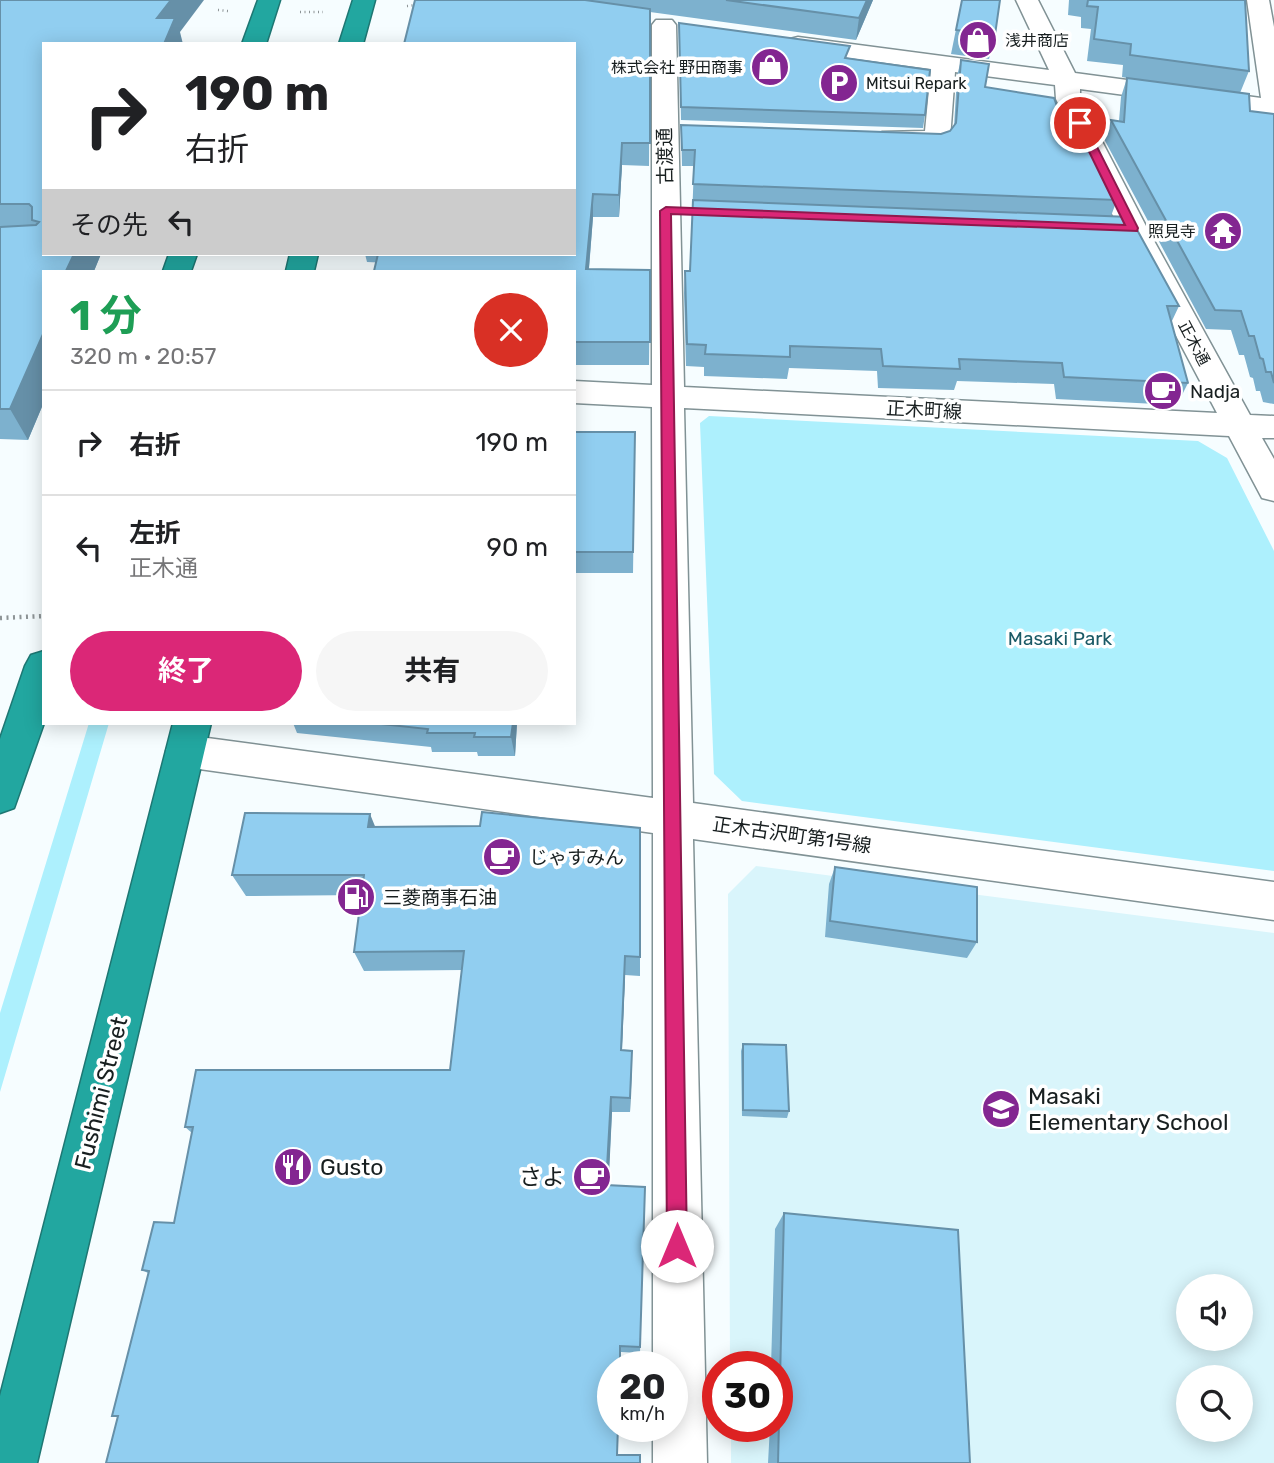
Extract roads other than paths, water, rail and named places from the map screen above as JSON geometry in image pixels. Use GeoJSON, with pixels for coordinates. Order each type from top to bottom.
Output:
{"type":"FeatureCollection","features":[{"type":"Feature","properties":{"kind":"highway"},"geometry":{"type":"LineString","coordinates":[[255,42],[267,6]]}},
{"type":"Feature","properties":{"kind":"highway"},"geometry":{"type":"LineString","coordinates":[[352,42],[362,6]]}},
{"type":"Feature","properties":{"kind":"highway"},"geometry":{"type":"LineString","coordinates":[[0,796],[9,743],[42,670]]}},
{"type":"Feature","properties":{"kind":"highway","name":"Fushimi Street"},"geometry":{"type":"LineString","coordinates":[[10,1463],[189,737]]}},
{"type":"Feature","properties":{"kind":"street","name":"正木通"},"geometry":{"type":"LineString","coordinates":[[1027,0],[1067,81],[1068,99],[1119,228],[1274,489]]}},
{"type":"Feature","properties":{"kind":"street"},"geometry":{"type":"LineString","coordinates":[[1258,0],[1274,100]]}},
{"type":"Feature","properties":{"kind":"street","name":"古渡通"},"geometry":{"type":"LineString","coordinates":[[667,25],[680,130],[681,211],[667,398],[680,1463]]}},
{"type":"Feature","properties":{"kind":"street"},"geometry":{"type":"LineString","coordinates":[[771,40],[1274,107]]}},
{"type":"Feature","properties":{"kind":"street"},"geometry":{"type":"LineString","coordinates":[[869,137],[937,139],[944,64]]}},
{"type":"Feature","properties":{"kind":"street","name":"正木町線"},"geometry":{"type":"LineString","coordinates":[[576,393],[1274,427]]}},
{"type":"Feature","properties":{"kind":"street","name":"正木古沢町第1号線"},"geometry":{"type":"LineString","coordinates":[[189,737],[672,818],[1274,901]]}},
{"type":"Feature","properties":{"kind":"place","name":"浅井商店"},"geometry":{"type":"Point","coordinates":[978,40]}},
{"type":"Feature","properties":{"kind":"place","name":"株式会社 野田商事"},"geometry":{"type":"Point","coordinates":[770,67]}},
{"type":"Feature","properties":{"kind":"place","name":"Mitsui Repark"},"geometry":{"type":"Point","coordinates":[839,83]}},
{"type":"Feature","properties":{"kind":"place","name":"照見寺"},"geometry":{"type":"Point","coordinates":[1223,231]}},
{"type":"Feature","properties":{"kind":"place","name":"Nadja"},"geometry":{"type":"Point","coordinates":[1163,391]}},
{"type":"Feature","properties":{"kind":"place","name":"じゃすみん"},"geometry":{"type":"Point","coordinates":[502,857]}},
{"type":"Feature","properties":{"kind":"place","name":"三菱商事石油"},"geometry":{"type":"Point","coordinates":[356,897]}},
{"type":"Feature","properties":{"kind":"place","name":"Masaki Elementary School"},"geometry":{"type":"Point","coordinates":[1001,1109]}},
{"type":"Feature","properties":{"kind":"place","name":"Gusto"},"geometry":{"type":"Point","coordinates":[293,1167]}},
{"type":"Feature","properties":{"kind":"place","name":"さよ"},"geometry":{"type":"Point","coordinates":[592,1177]}},
{"type":"Feature","properties":{"kind":"park label","name":"Masaki Park"},"geometry":{"type":"Point","coordinates":[1060,638]}}]}
